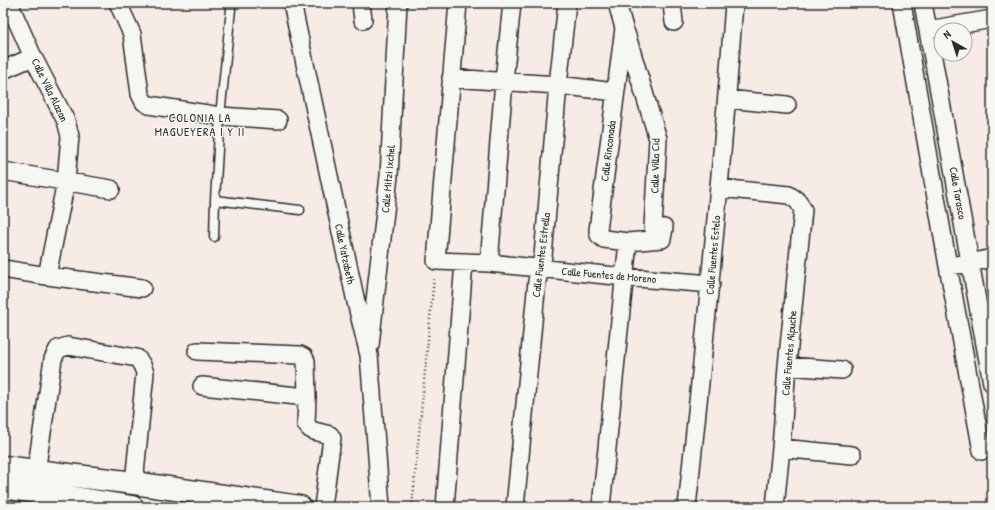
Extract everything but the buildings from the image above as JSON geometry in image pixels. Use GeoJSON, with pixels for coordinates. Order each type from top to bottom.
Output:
{"type":"FeatureCollection","features":[{"type":"Feature","properties":{"kind":"street","name":"Calle Villa Alazan"},"geometry":{"type":"LineString","coordinates":[[9,3],[33,57],[66,121],[70,136],[66,181],[47,276]]}},
{"type":"Feature","properties":{"kind":"street"},"geometry":{"type":"LineString","coordinates":[[118,3],[132,34],[140,94],[144,102],[149,105],[220,116],[278,120]]}},
{"type":"Feature","properties":{"kind":"street","name":"Calle Yatzabeth"},"geometry":{"type":"LineString","coordinates":[[292,3],[354,295],[369,355],[381,507]]}},
{"type":"Feature","properties":{"kind":"street"},"geometry":{"type":"LineString","coordinates":[[360,3],[363,20]]}},
{"type":"Feature","properties":{"kind":"street","name":"Calle Mitzi Ixchel"},"geometry":{"type":"LineString","coordinates":[[369,355],[389,176],[398,3]]}},
{"type":"Feature","properties":{"kind":"street"},"geometry":{"type":"LineString","coordinates":[[436,261],[458,3]]}},
{"type":"Feature","properties":{"kind":"street"},"geometry":{"type":"LineString","coordinates":[[489,263],[512,3]]}},
{"type":"Feature","properties":{"kind":"street","name":"Calle Fuentes Estrella"},"geometry":{"type":"LineString","coordinates":[[515,507],[536,297],[543,256],[558,85],[567,3]]}},
{"type":"Feature","properties":{"kind":"street","name":"Calle Rinconada"},"geometry":{"type":"LineString","coordinates":[[617,3],[624,28],[598,230],[599,236],[604,239],[628,242]]}},
{"type":"Feature","properties":{"kind":"street"},"geometry":{"type":"LineString","coordinates":[[672,3],[674,22]]}},
{"type":"Feature","properties":{"kind":"street","name":"Calle Fuentes Estelo"},"geometry":{"type":"LineString","coordinates":[[687,507],[711,284],[734,3]]}},
{"type":"Feature","properties":{"kind":"street"},"geometry":{"type":"LineString","coordinates":[[902,3],[982,451]]}},
{"type":"Feature","properties":{"kind":"street","name":"Calle Tarasco"},"geometry":{"type":"LineString","coordinates":[[923,3],[992,383]]}},
{"type":"Feature","properties":{"kind":"street"},"geometry":{"type":"LineString","coordinates":[[928,30],[992,19]]}},
{"type":"Feature","properties":{"kind":"street","name":"Calle Villa Cid"},"geometry":{"type":"LineString","coordinates":[[624,28],[658,139],[653,228],[664,228],[662,239],[628,242]]}},
{"type":"Feature","properties":{"kind":"street"},"geometry":{"type":"LineString","coordinates":[[3,70],[33,57]]}},
{"type":"Feature","properties":{"kind":"street"},"geometry":{"type":"LineString","coordinates":[[451,78],[558,85],[615,92]]}},
{"type":"Feature","properties":{"kind":"street"},"geometry":{"type":"LineString","coordinates":[[727,99],[787,105]]}},
{"type":"Feature","properties":{"kind":"street"},"geometry":{"type":"LineString","coordinates":[[3,171],[111,189]]}},
{"type":"Feature","properties":{"kind":"street","name":"Calle Fuentes Alpuche"},"geometry":{"type":"LineString","coordinates":[[719,188],[789,195],[798,201],[802,210],[775,507]]}},
{"type":"Feature","properties":{"kind":"street"},"geometry":{"type":"LineString","coordinates":[[602,507],[628,242]]}},
{"type":"Feature","properties":{"kind":"street"},"geometry":{"type":"LineString","coordinates":[[948,266],[992,258]]}},
{"type":"Feature","properties":{"kind":"street","name":"Calle Fuentes de Moreno"},"geometry":{"type":"LineString","coordinates":[[436,261],[489,263],[711,284]]}},
{"type":"Feature","properties":{"kind":"street"},"geometry":{"type":"LineString","coordinates":[[445,507],[464,262]]}},
{"type":"Feature","properties":{"kind":"street"},"geometry":{"type":"LineString","coordinates":[[3,269],[142,288]]}},
{"type":"Feature","properties":{"kind":"street"},"geometry":{"type":"LineString","coordinates":[[36,472],[53,359],[58,349],[68,346],[137,358],[142,365],[145,373],[134,483]]}},
{"type":"Feature","properties":{"kind":"street"},"geometry":{"type":"LineString","coordinates":[[197,351],[300,354],[304,357],[306,361],[306,424],[310,429],[330,435],[332,438],[323,507]]}},
{"type":"Feature","properties":{"kind":"street"},"geometry":{"type":"LineString","coordinates":[[787,366],[842,370]]}},
{"type":"Feature","properties":{"kind":"street"},"geometry":{"type":"LineString","coordinates":[[202,386],[307,397]]}},
{"type":"Feature","properties":{"kind":"street"},"geometry":{"type":"LineString","coordinates":[[781,448],[852,455]]}},
{"type":"Feature","properties":{"kind":"street"},"geometry":{"type":"LineString","coordinates":[[3,467],[134,483],[300,507]]}},
{"type":"Feature","properties":{"kind":"street"},"geometry":{"type":"LineString","coordinates":[[75,503],[82,477]]}},
{"type":"Feature","properties":{"kind":"street"},"geometry":{"type":"LineString","coordinates":[[3,487],[75,503],[132,507]]}},
{"type":"Feature","properties":{"kind":"lane"},"geometry":{"type":"LineString","coordinates":[[214,237],[220,116],[231,9],[230,3]]}},
{"type":"Feature","properties":{"kind":"lane"},"geometry":{"type":"LineString","coordinates":[[215,200],[300,210]]}},
{"type":"Feature","properties":{"kind":"path"},"geometry":{"type":"LineString","coordinates":[[412,507],[436,261]]}},
{"type":"Feature","properties":{"kind":"district","name":"COLONIA LA MAGUEYERA I Y II"},"geometry":{"type":"Point","coordinates":[200,125]}}]}
